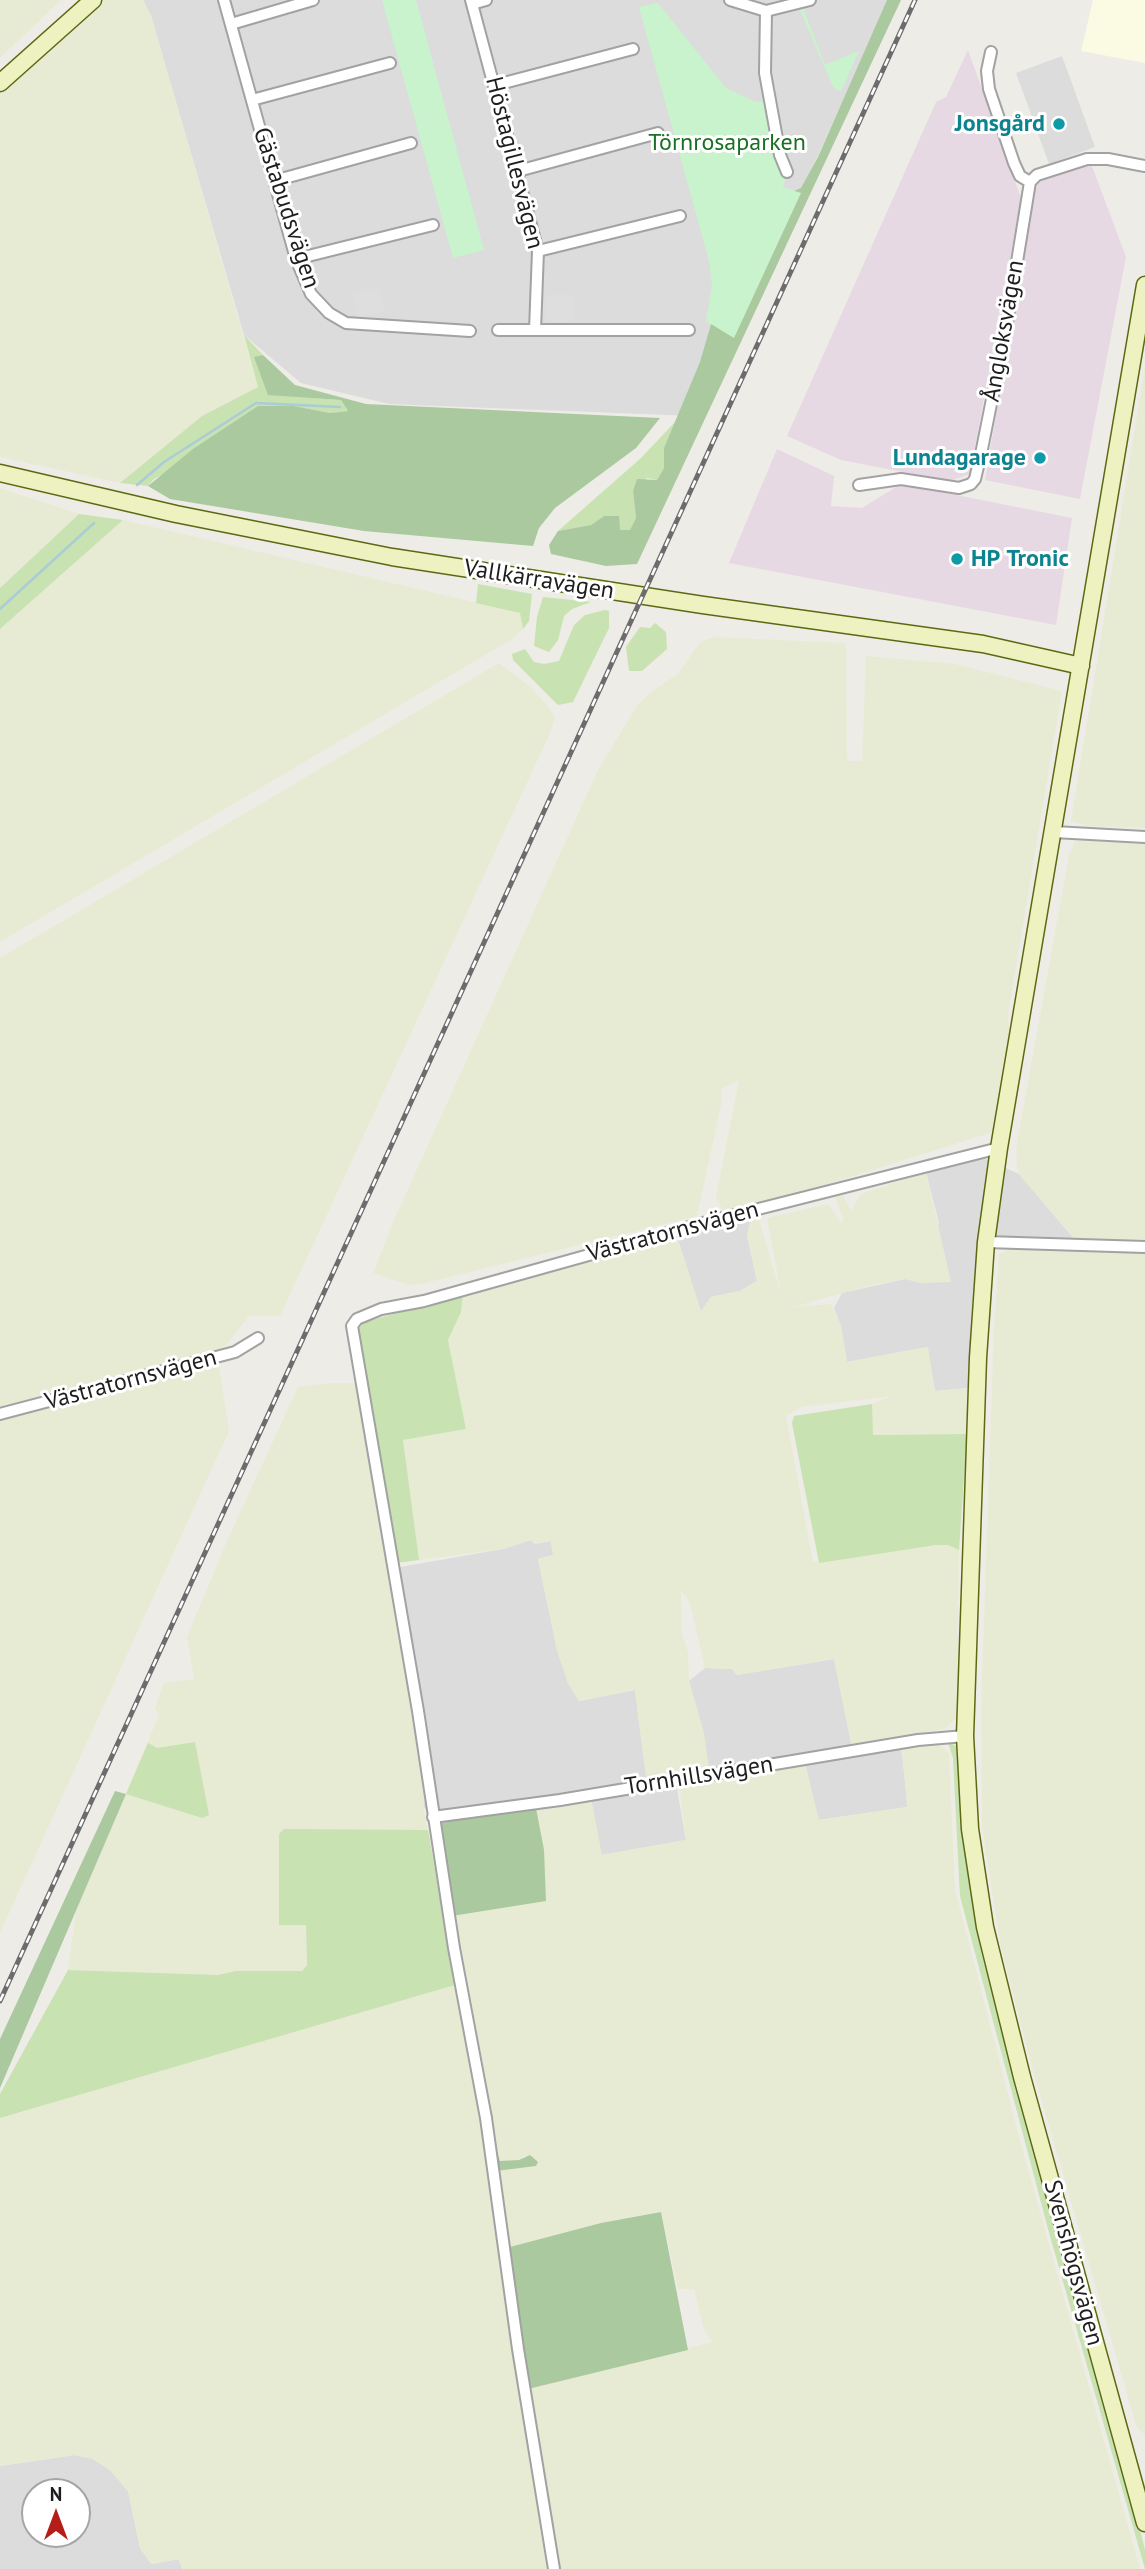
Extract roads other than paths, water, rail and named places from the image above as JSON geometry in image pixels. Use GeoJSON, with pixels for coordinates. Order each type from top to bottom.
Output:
{"type":"FeatureCollection","features":[{"type":"Feature","properties":{"kind":"main road"},"geometry":{"type":"LineString","coordinates":[[0,83],[93,0]]}},
{"type":"Feature","properties":{"kind":"main road","name":"Svenshögsvägen"},"geometry":{"type":"LineString","coordinates":[[1145,285],[999,1148],[986,1242],[978,1358],[965,1736],[974,1873],[1004,2002],[1145,2523]]}},
{"type":"Feature","properties":{"kind":"main road","name":"Vallkärravägen"},"geometry":{"type":"LineString","coordinates":[[0,473],[176,514],[392,557],[703,605],[984,644],[1082,666]]}},
{"type":"Feature","properties":{"kind":"street","name":"Gästabudsvägen"},"geometry":{"type":"LineString","coordinates":[[224,0],[296,259],[311,294],[319,304],[346,323],[470,331]]}},
{"type":"Feature","properties":{"kind":"street"},"geometry":{"type":"LineString","coordinates":[[231,24],[313,0]]}},
{"type":"Feature","properties":{"kind":"street"},"geometry":{"type":"LineString","coordinates":[[472,2],[486,0]]}},
{"type":"Feature","properties":{"kind":"street"},"geometry":{"type":"LineString","coordinates":[[730,0],[766,11],[810,0]]}},
{"type":"Feature","properties":{"kind":"street","name":"Höstagillesvägen"},"geometry":{"type":"LineString","coordinates":[[472,2],[538,251],[535,330]]}},
{"type":"Feature","properties":{"kind":"street"},"geometry":{"type":"LineString","coordinates":[[766,11],[765,73],[780,155],[787,172]]}},
{"type":"Feature","properties":{"kind":"street"},"geometry":{"type":"LineString","coordinates":[[496,86],[633,48]]}},
{"type":"Feature","properties":{"kind":"street"},"geometry":{"type":"LineString","coordinates":[[991,52],[987,71],[989,89],[1020,176],[1030,182],[1038,175],[1087,159],[1145,166]]}},
{"type":"Feature","properties":{"kind":"street"},"geometry":{"type":"LineString","coordinates":[[252,100],[390,63]]}},
{"type":"Feature","properties":{"kind":"street"},"geometry":{"type":"LineString","coordinates":[[518,172],[658,133]]}},
{"type":"Feature","properties":{"kind":"street"},"geometry":{"type":"LineString","coordinates":[[274,181],[411,143]]}},
{"type":"Feature","properties":{"kind":"street","name":"Ångloksvägen"},"geometry":{"type":"LineString","coordinates":[[859,485],[901,480],[959,488],[966,487],[975,479],[1006,329],[1030,182]]}},
{"type":"Feature","properties":{"kind":"street"},"geometry":{"type":"LineString","coordinates":[[538,251],[680,216]]}},
{"type":"Feature","properties":{"kind":"street"},"geometry":{"type":"LineString","coordinates":[[296,259],[433,225]]}},
{"type":"Feature","properties":{"kind":"street"},"geometry":{"type":"LineString","coordinates":[[498,330],[689,330]]}},
{"type":"Feature","properties":{"kind":"street"},"geometry":{"type":"LineString","coordinates":[[1054,832],[1145,836]]}},
{"type":"Feature","properties":{"kind":"street","name":"Västratornsvägen"},"geometry":{"type":"LineString","coordinates":[[433,1817],[352,1326],[357,1319],[381,1309],[424,1301],[707,1222],[999,1148]]}},
{"type":"Feature","properties":{"kind":"street"},"geometry":{"type":"LineString","coordinates":[[986,1242],[1145,1247]]}},
{"type":"Feature","properties":{"kind":"street","name":"Västratornsvägen"},"geometry":{"type":"LineString","coordinates":[[0,1415],[235,1352],[258,1338]]}},
{"type":"Feature","properties":{"kind":"street","name":"Tornhillsvägen"},"geometry":{"type":"LineString","coordinates":[[433,1817],[560,1800],[894,1744],[965,1736]]}},
{"type":"Feature","properties":{"kind":"street"},"geometry":{"type":"LineString","coordinates":[[433,1817],[486,2118],[554,2569]]}},
{"type":"Feature","properties":{"kind":"waterway"},"geometry":{"type":"LineString","coordinates":[[137,485],[164,462],[256,403],[340,407]]}},
{"type":"Feature","properties":{"kind":"waterway"},"geometry":{"type":"LineString","coordinates":[[0,609],[94,523]]}},
{"type":"Feature","properties":{"kind":"railway"},"geometry":{"type":"LineString","coordinates":[[0,2001],[915,0]]}},
{"type":"Feature","properties":{"kind":"place","name":"Jonsgård"},"geometry":{"type":"Point","coordinates":[1059,124]}},
{"type":"Feature","properties":{"kind":"place","name":"Lundagarage"},"geometry":{"type":"Point","coordinates":[1040,458]}},
{"type":"Feature","properties":{"kind":"place","name":"HP Tronic"},"geometry":{"type":"Point","coordinates":[957,559]}},
{"type":"Feature","properties":{"kind":"park label","name":"Törnrosaparken"},"geometry":{"type":"Point","coordinates":[727,143]}}]}
